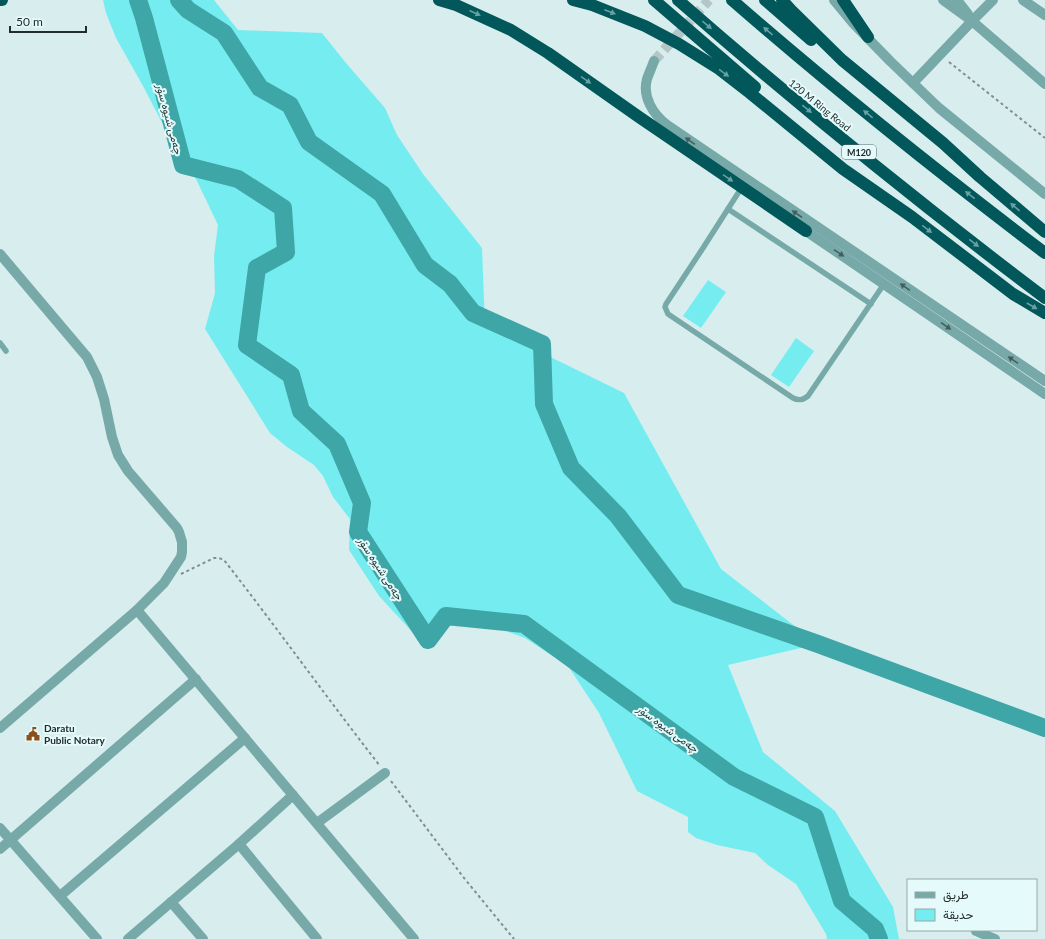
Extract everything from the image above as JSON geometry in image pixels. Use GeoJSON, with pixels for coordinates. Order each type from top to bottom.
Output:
{"type":"FeatureCollection","features":[{"type":"Feature","properties":{"kind":"highway"},"geometry":{"type":"LineString","coordinates":[[438,0],[456,4],[511,30],[548,53],[806,231]]}},
{"type":"Feature","properties":{"kind":"highway"},"geometry":{"type":"LineString","coordinates":[[573,0],[592,5],[645,26],[679,44],[719,69],[750,92],[843,169],[912,217]]}},
{"type":"Feature","properties":{"kind":"highway"},"geometry":{"type":"LineString","coordinates":[[654,0],[804,129],[912,217],[1012,294],[1045,313]]}},
{"type":"Feature","properties":{"kind":"highway","name":"120 M Ring Road"},"geometry":{"type":"LineString","coordinates":[[678,0],[787,93],[986,253],[1045,298]]}},
{"type":"Feature","properties":{"kind":"highway"},"geometry":{"type":"LineString","coordinates":[[732,0],[907,146],[1045,253]]}},
{"type":"Feature","properties":{"kind":"highway"},"geometry":{"type":"LineString","coordinates":[[765,0],[909,124],[980,177]]}},
{"type":"Feature","properties":{"kind":"highway"},"geometry":{"type":"LineString","coordinates":[[782,0],[842,60],[943,143],[980,177],[1045,232]]}},
{"type":"Feature","properties":{"kind":"highway"},"geometry":{"type":"LineString","coordinates":[[843,0],[868,37]]}},
{"type":"Feature","properties":{"kind":"street"},"geometry":{"type":"LineString","coordinates":[[834,0],[850,20],[939,108],[1045,194]]}},
{"type":"Feature","properties":{"kind":"street"},"geometry":{"type":"LineString","coordinates":[[943,0],[972,20],[1045,84]]}},
{"type":"Feature","properties":{"kind":"street"},"geometry":{"type":"LineString","coordinates":[[957,0],[972,20]]}},
{"type":"Feature","properties":{"kind":"street"},"geometry":{"type":"LineString","coordinates":[[913,83],[972,20],[993,0]]}},
{"type":"Feature","properties":{"kind":"street"},"geometry":{"type":"LineString","coordinates":[[1023,0],[1045,15]]}},
{"type":"Feature","properties":{"kind":"street"},"geometry":{"type":"LineString","coordinates":[[654,61],[647,78],[646,94],[653,112],[667,126],[1045,381]]}},
{"type":"Feature","properties":{"kind":"street"},"geometry":{"type":"LineString","coordinates":[[806,231],[1045,394]]}},
{"type":"Feature","properties":{"kind":"street"},"geometry":{"type":"LineString","coordinates":[[0,254],[87,357],[97,377],[104,399],[112,437],[118,455],[128,471],[177,528],[182,542],[181,557],[164,583],[137,610],[0,728]]}},
{"type":"Feature","properties":{"kind":"street"},"geometry":{"type":"LineString","coordinates":[[137,610],[414,939]]}},
{"type":"Feature","properties":{"kind":"street"},"geometry":{"type":"LineString","coordinates":[[0,849],[196,679]]}},
{"type":"Feature","properties":{"kind":"street"},"geometry":{"type":"LineString","coordinates":[[60,896],[245,738]]}},
{"type":"Feature","properties":{"kind":"street"},"geometry":{"type":"LineString","coordinates":[[317,823],[385,772]]}},
{"type":"Feature","properties":{"kind":"street"},"geometry":{"type":"LineString","coordinates":[[128,939],[239,844],[293,795]]}},
{"type":"Feature","properties":{"kind":"street"},"geometry":{"type":"LineString","coordinates":[[0,828],[97,939]]}},
{"type":"Feature","properties":{"kind":"street"},"geometry":{"type":"LineString","coordinates":[[239,844],[317,939]]}},
{"type":"Feature","properties":{"kind":"street"},"geometry":{"type":"LineString","coordinates":[[171,902],[203,939]]}},
{"type":"Feature","properties":{"kind":"street"},"geometry":{"type":"LineString","coordinates":[[976,931],[995,939]]}},
{"type":"Feature","properties":{"kind":"lane"},"geometry":{"type":"LineString","coordinates":[[742,187],[666,304],[665,307],[668,314],[793,398],[804,400],[884,284]]}},
{"type":"Feature","properties":{"kind":"lane"},"geometry":{"type":"LineString","coordinates":[[728,209],[871,304]]}},
{"type":"Feature","properties":{"kind":"lane"},"geometry":{"type":"LineString","coordinates":[[0,343],[6,351]]}},
{"type":"Feature","properties":{"kind":"path"},"geometry":{"type":"LineString","coordinates":[[949,62],[1045,138]]}},
{"type":"Feature","properties":{"kind":"path"},"geometry":{"type":"LineString","coordinates":[[164,583],[214,558],[224,560],[464,878],[514,939]]}},
{"type":"Feature","properties":{"kind":"green space"},"geometry":{"type":"Polygon","coordinates":[[[103,0],[214,0],[238,30],[322,33],[385,108],[397,135],[423,174],[482,248],[485,325],[624,393],[721,569],[818,644],[728,665],[763,752],[835,811],[893,907],[899,939],[827,939],[826,934],[796,884],[768,865],[755,853],[717,845],[696,838],[688,832],[688,817],[637,791],[599,713],[568,666],[525,638],[466,616],[416,636],[379,596],[349,550],[350,519],[333,497],[323,476],[314,465],[287,447],[270,433],[205,329],[215,293],[214,256],[218,225],[196,179],[168,134],[116,38],[106,13],[103,0]]]}},
{"type":"Feature","properties":{"kind":"green space"},"geometry":{"type":"Polygon","coordinates":[[[708,280],[726,292],[701,328],[683,316],[708,280]]]}},
{"type":"Feature","properties":{"kind":"green space"},"geometry":{"type":"Polygon","coordinates":[[[796,338],[814,351],[789,387],[771,375],[796,338]]]}},
{"type":"Feature","properties":{"kind":"waterway","name":"چەمی شیوە سۆر"},"geometry":{"type":"LineString","coordinates":[[138,0],[183,165],[238,179],[283,208],[286,252],[257,268],[247,345],[291,375],[301,411],[337,444],[362,503],[358,532],[428,640],[446,616],[524,624],[734,777],[815,817],[842,901],[875,929],[879,939]]}},
{"type":"Feature","properties":{"kind":"waterway"},"geometry":{"type":"LineString","coordinates":[[179,0],[188,10],[224,33],[260,88],[290,105],[309,142],[382,194],[425,265],[450,284],[473,313],[542,344],[544,404],[571,468],[618,516],[678,595],[818,644],[1045,728]]}},
{"type":"Feature","properties":{"kind":"tunnel"},"geometry":{"type":"LineString","coordinates":[[654,61],[709,0]]}},
{"type":"Feature","properties":{"kind":"place","name":"Daratu Public Notary"},"geometry":{"type":"Point","coordinates":[33,734]}}]}
